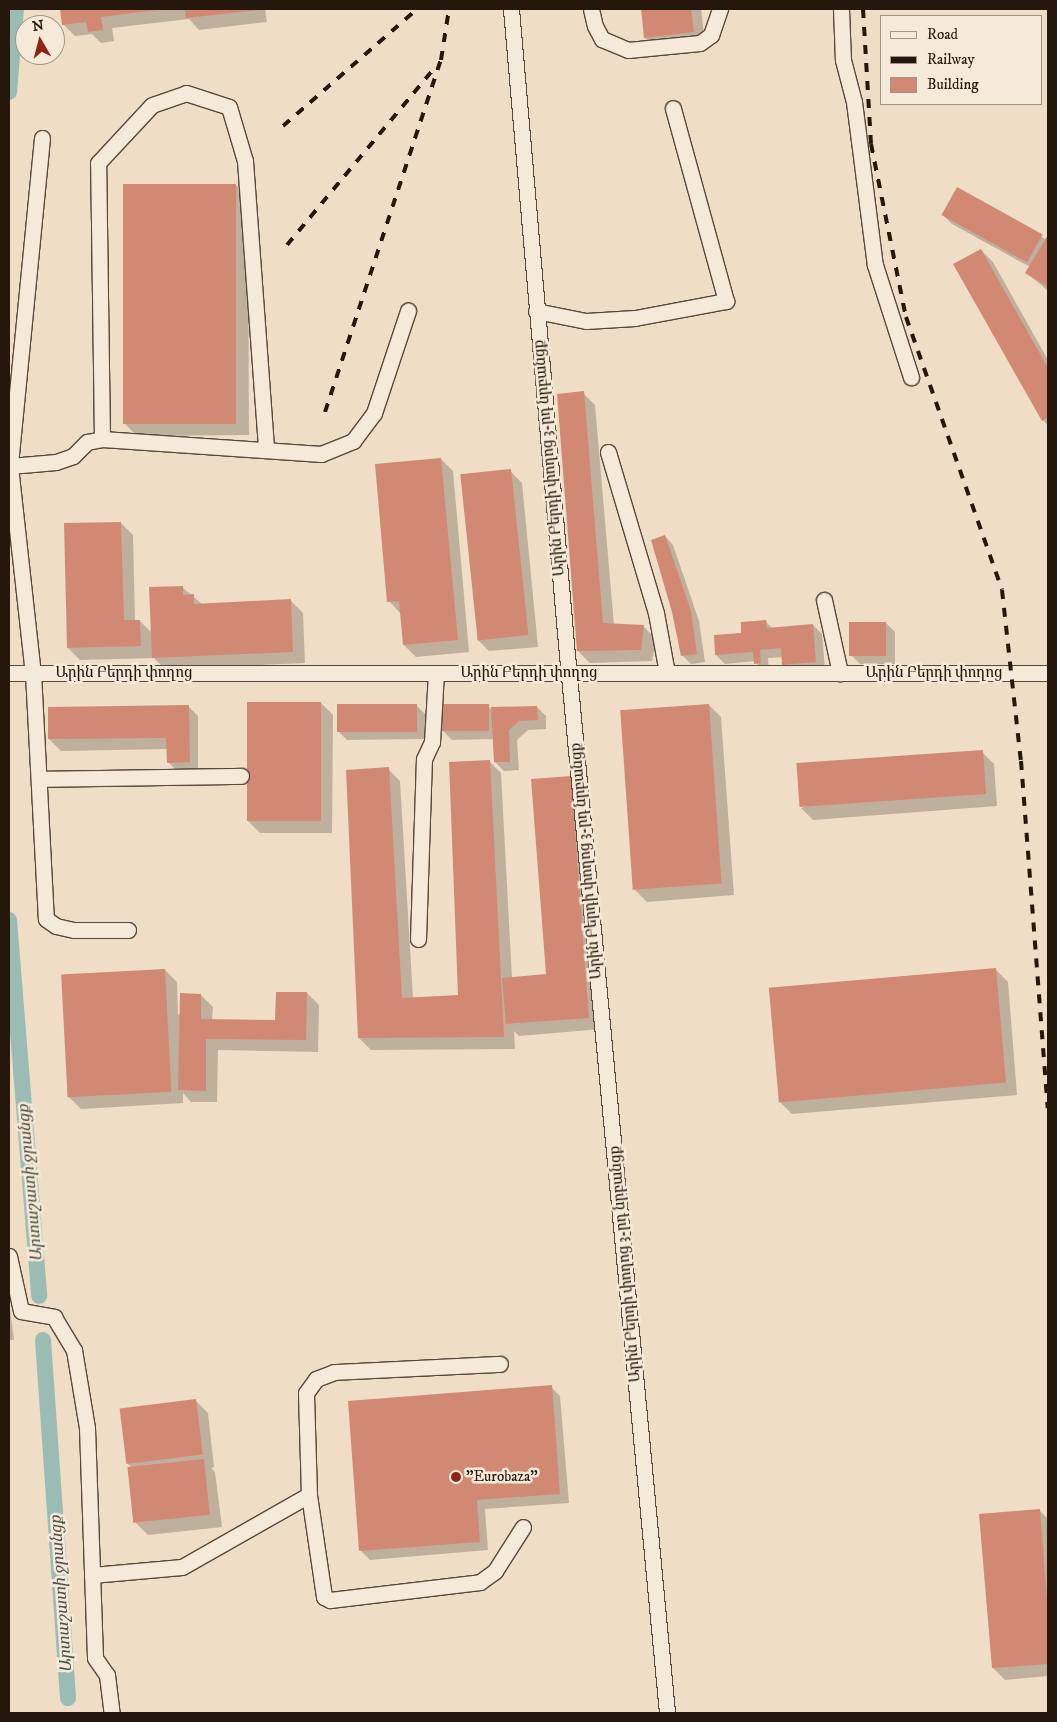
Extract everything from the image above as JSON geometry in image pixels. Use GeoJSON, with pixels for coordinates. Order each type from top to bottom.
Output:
{"type":"FeatureCollection","features":[{"type":"Feature","properties":{"kind":"street","name":"Արին Բերդի փողոց 3-րդ նրբանցք"},"geometry":{"type":"LineString","coordinates":[[511,9],[568,673],[667,1713]]}},
{"type":"Feature","properties":{"kind":"street"},"geometry":{"type":"LineString","coordinates":[[591,9],[602,39],[628,50],[700,43],[711,35],[720,9]]}},
{"type":"Feature","properties":{"kind":"street"},"geometry":{"type":"LineString","coordinates":[[841,9],[843,60],[854,102],[875,265],[911,377]]}},
{"type":"Feature","properties":{"kind":"street"},"geometry":{"type":"LineString","coordinates":[[102,438],[98,164],[152,105],[186,93],[229,107],[245,161],[266,448]]}},
{"type":"Feature","properties":{"kind":"street"},"geometry":{"type":"LineString","coordinates":[[536,311],[586,321],[700,308],[726,301],[673,108]]}},
{"type":"Feature","properties":{"kind":"street"},"geometry":{"type":"LineString","coordinates":[[42,138],[10,466],[33,673],[46,919],[56,926],[74,930],[128,930]]}},
{"type":"Feature","properties":{"kind":"street"},"geometry":{"type":"LineString","coordinates":[[10,466],[56,462],[73,456],[87,442],[102,438],[266,448],[321,454],[353,441],[374,413],[408,311]]}},
{"type":"Feature","properties":{"kind":"street"},"geometry":{"type":"LineString","coordinates":[[608,452],[656,613],[667,673]]}},
{"type":"Feature","properties":{"kind":"street"},"geometry":{"type":"LineString","coordinates":[[824,600],[840,673]]}},
{"type":"Feature","properties":{"kind":"street","name":"Արին Բերդի փողոց"},"geometry":{"type":"LineString","coordinates":[[9,673],[1048,673]]}},
{"type":"Feature","properties":{"kind":"street"},"geometry":{"type":"LineString","coordinates":[[418,939],[424,759],[432,742],[436,673]]}},
{"type":"Feature","properties":{"kind":"street"},"geometry":{"type":"LineString","coordinates":[[40,779],[241,776]]}},
{"type":"Feature","properties":{"kind":"street"},"geometry":{"type":"LineString","coordinates":[[9,1256],[21,1311],[54,1317],[74,1350],[87,1428],[95,1658],[107,1675],[112,1713]]}},
{"type":"Feature","properties":{"kind":"street"},"geometry":{"type":"LineString","coordinates":[[500,1364],[334,1372],[316,1378],[306,1393],[309,1495],[324,1597],[330,1600],[480,1582],[495,1571],[523,1526]]}},
{"type":"Feature","properties":{"kind":"street"},"geometry":{"type":"LineString","coordinates":[[92,1575],[182,1567],[309,1495]]}},
{"type":"Feature","properties":{"kind":"building"},"geometry":{"type":"Polygon","coordinates":[[[60,9],[157,10],[101,17],[103,30],[88,32],[86,22],[65,25],[65,15],[61,15],[60,9]]]}},
{"type":"Feature","properties":{"kind":"building"},"geometry":{"type":"Polygon","coordinates":[[[185,9],[257,9],[258,10],[186,18],[185,9]]]}},
{"type":"Feature","properties":{"kind":"building"},"geometry":{"type":"Polygon","coordinates":[[[641,9],[691,9],[694,32],[644,38],[641,9]]]}},
{"type":"Feature","properties":{"kind":"building"},"geometry":{"type":"Polygon","coordinates":[[[123,184],[236,184],[236,424],[123,424],[123,184]]]}},
{"type":"Feature","properties":{"kind":"building"},"geometry":{"type":"Polygon","coordinates":[[[957,187],[1043,235],[1027,262],[941,215],[957,187]]]}},
{"type":"Feature","properties":{"kind":"building"},"geometry":{"type":"Polygon","coordinates":[[[1048,235],[1048,287],[1025,273],[1048,235]]]}},
{"type":"Feature","properties":{"kind":"building"},"geometry":{"type":"Polygon","coordinates":[[[981,249],[1048,368],[1048,417],[1042,421],[953,264],[981,249]]]}},
{"type":"Feature","properties":{"kind":"building"},"geometry":{"type":"Polygon","coordinates":[[[584,391],[603,623],[644,625],[641,650],[577,651],[557,394],[584,391]]]}},
{"type":"Feature","properties":{"kind":"building"},"geometry":{"type":"Polygon","coordinates":[[[441,458],[458,640],[403,645],[399,601],[387,602],[375,464],[441,458]]]}},
{"type":"Feature","properties":{"kind":"building"},"geometry":{"type":"Polygon","coordinates":[[[511,469],[528,635],[478,640],[460,474],[511,469]]]}},
{"type":"Feature","properties":{"kind":"building"},"geometry":{"type":"Polygon","coordinates":[[[121,522],[124,620],[140,620],[141,646],[67,648],[64,523],[121,522]]]}},
{"type":"Feature","properties":{"kind":"building"},"geometry":{"type":"Polygon","coordinates":[[[665,535],[691,611],[697,654],[681,656],[672,612],[651,540],[665,535]]]}},
{"type":"Feature","properties":{"kind":"building"},"geometry":{"type":"Polygon","coordinates":[[[183,586],[183,595],[194,594],[194,604],[291,599],[293,652],[152,658],[149,587],[183,586]]]}},
{"type":"Feature","properties":{"kind":"building"},"geometry":{"type":"Polygon","coordinates":[[[766,620],[767,628],[813,624],[816,662],[782,665],[781,648],[760,650],[761,663],[754,664],[753,652],[715,655],[714,635],[741,633],[741,622],[766,620]]]}},
{"type":"Feature","properties":{"kind":"building"},"geometry":{"type":"Polygon","coordinates":[[[849,622],[886,622],[886,656],[849,656],[849,622]]]}},
{"type":"Feature","properties":{"kind":"building"},"geometry":{"type":"Polygon","coordinates":[[[247,702],[321,702],[321,821],[247,821],[247,702]]]}},
{"type":"Feature","properties":{"kind":"building"},"geometry":{"type":"Polygon","coordinates":[[[337,704],[417,704],[417,732],[337,732],[337,704]]]}},
{"type":"Feature","properties":{"kind":"building"},"geometry":{"type":"Polygon","coordinates":[[[442,704],[489,704],[489,731],[442,731],[442,704]]]}},
{"type":"Feature","properties":{"kind":"building"},"geometry":{"type":"Polygon","coordinates":[[[709,704],[722,884],[633,890],[620,710],[709,704]]]}},
{"type":"Feature","properties":{"kind":"building"},"geometry":{"type":"Polygon","coordinates":[[[189,705],[190,762],[167,763],[166,738],[48,739],[48,707],[189,705]]]}},
{"type":"Feature","properties":{"kind":"building"},"geometry":{"type":"Polygon","coordinates":[[[537,706],[538,720],[519,721],[509,730],[510,762],[494,762],[491,707],[537,706]]]}},
{"type":"Feature","properties":{"kind":"building"},"geometry":{"type":"Polygon","coordinates":[[[983,750],[986,794],[800,807],[796,763],[983,750]]]}},
{"type":"Feature","properties":{"kind":"building"},"geometry":{"type":"Polygon","coordinates":[[[490,760],[504,1037],[358,1038],[346,770],[389,767],[402,998],[458,995],[449,762],[490,760]]]}},
{"type":"Feature","properties":{"kind":"building"},"geometry":{"type":"Polygon","coordinates":[[[571,776],[589,1018],[506,1024],[502,978],[546,974],[531,779],[571,776]]]}},
{"type":"Feature","properties":{"kind":"building"},"geometry":{"type":"Polygon","coordinates":[[[996,968],[1006,1083],[779,1102],[769,988],[996,968]]]}},
{"type":"Feature","properties":{"kind":"building"},"geometry":{"type":"Polygon","coordinates":[[[165,969],[171,1092],[68,1097],[61,974],[165,969]]]}},
{"type":"Feature","properties":{"kind":"building"},"geometry":{"type":"Polygon","coordinates":[[[276,992],[307,992],[306,1040],[206,1039],[206,1091],[178,1090],[180,993],[201,994],[201,1019],[275,1020],[276,992]]]}},
{"type":"Feature","properties":{"kind":"building","name":"\"Eurobaza\""},"geometry":{"type":"Polygon","coordinates":[[[552,1385],[560,1494],[477,1500],[480,1542],[359,1551],[348,1401],[552,1385]]]}},
{"type":"Feature","properties":{"kind":"building"},"geometry":{"type":"Polygon","coordinates":[[[196,1399],[203,1455],[126,1464],[120,1408],[196,1399]]]}},
{"type":"Feature","properties":{"kind":"building"},"geometry":{"type":"Polygon","coordinates":[[[204,1459],[210,1515],[133,1523],[127,1467],[204,1459]]]}},
{"type":"Feature","properties":{"kind":"building"},"geometry":{"type":"Polygon","coordinates":[[[1040,1509],[1048,1611],[1048,1664],[992,1668],[979,1514],[1040,1509]]]}},
{"type":"Feature","properties":{"kind":"waterway","name":"Արտաշատի ջրանցք"},"geometry":{"type":"LineString","coordinates":[[9,92],[16,9]]}},
{"type":"Feature","properties":{"kind":"waterway","name":"Արտաշատի ջրանցք"},"geometry":{"type":"LineString","coordinates":[[9,920],[39,1296]]}},
{"type":"Feature","properties":{"kind":"waterway","name":"Արտաշատի ջրանցք"},"geometry":{"type":"LineString","coordinates":[[43,1340],[68,1698]]}},
{"type":"Feature","properties":{"kind":"railway"},"geometry":{"type":"LineString","coordinates":[[283,126],[417,9]]}},
{"type":"Feature","properties":{"kind":"railway"},"geometry":{"type":"LineString","coordinates":[[325,412],[441,60],[449,9]]}},
{"type":"Feature","properties":{"kind":"railway"},"geometry":{"type":"LineString","coordinates":[[863,9],[871,144],[906,317],[1002,590],[1021,761],[1048,1108]]}},
{"type":"Feature","properties":{"kind":"railway"},"geometry":{"type":"LineString","coordinates":[[287,245],[436,66]]}},
{"type":"Feature","properties":{"kind":"place","name":"\"Eurobaza\""},"geometry":{"type":"Point","coordinates":[456,1477]}}]}
